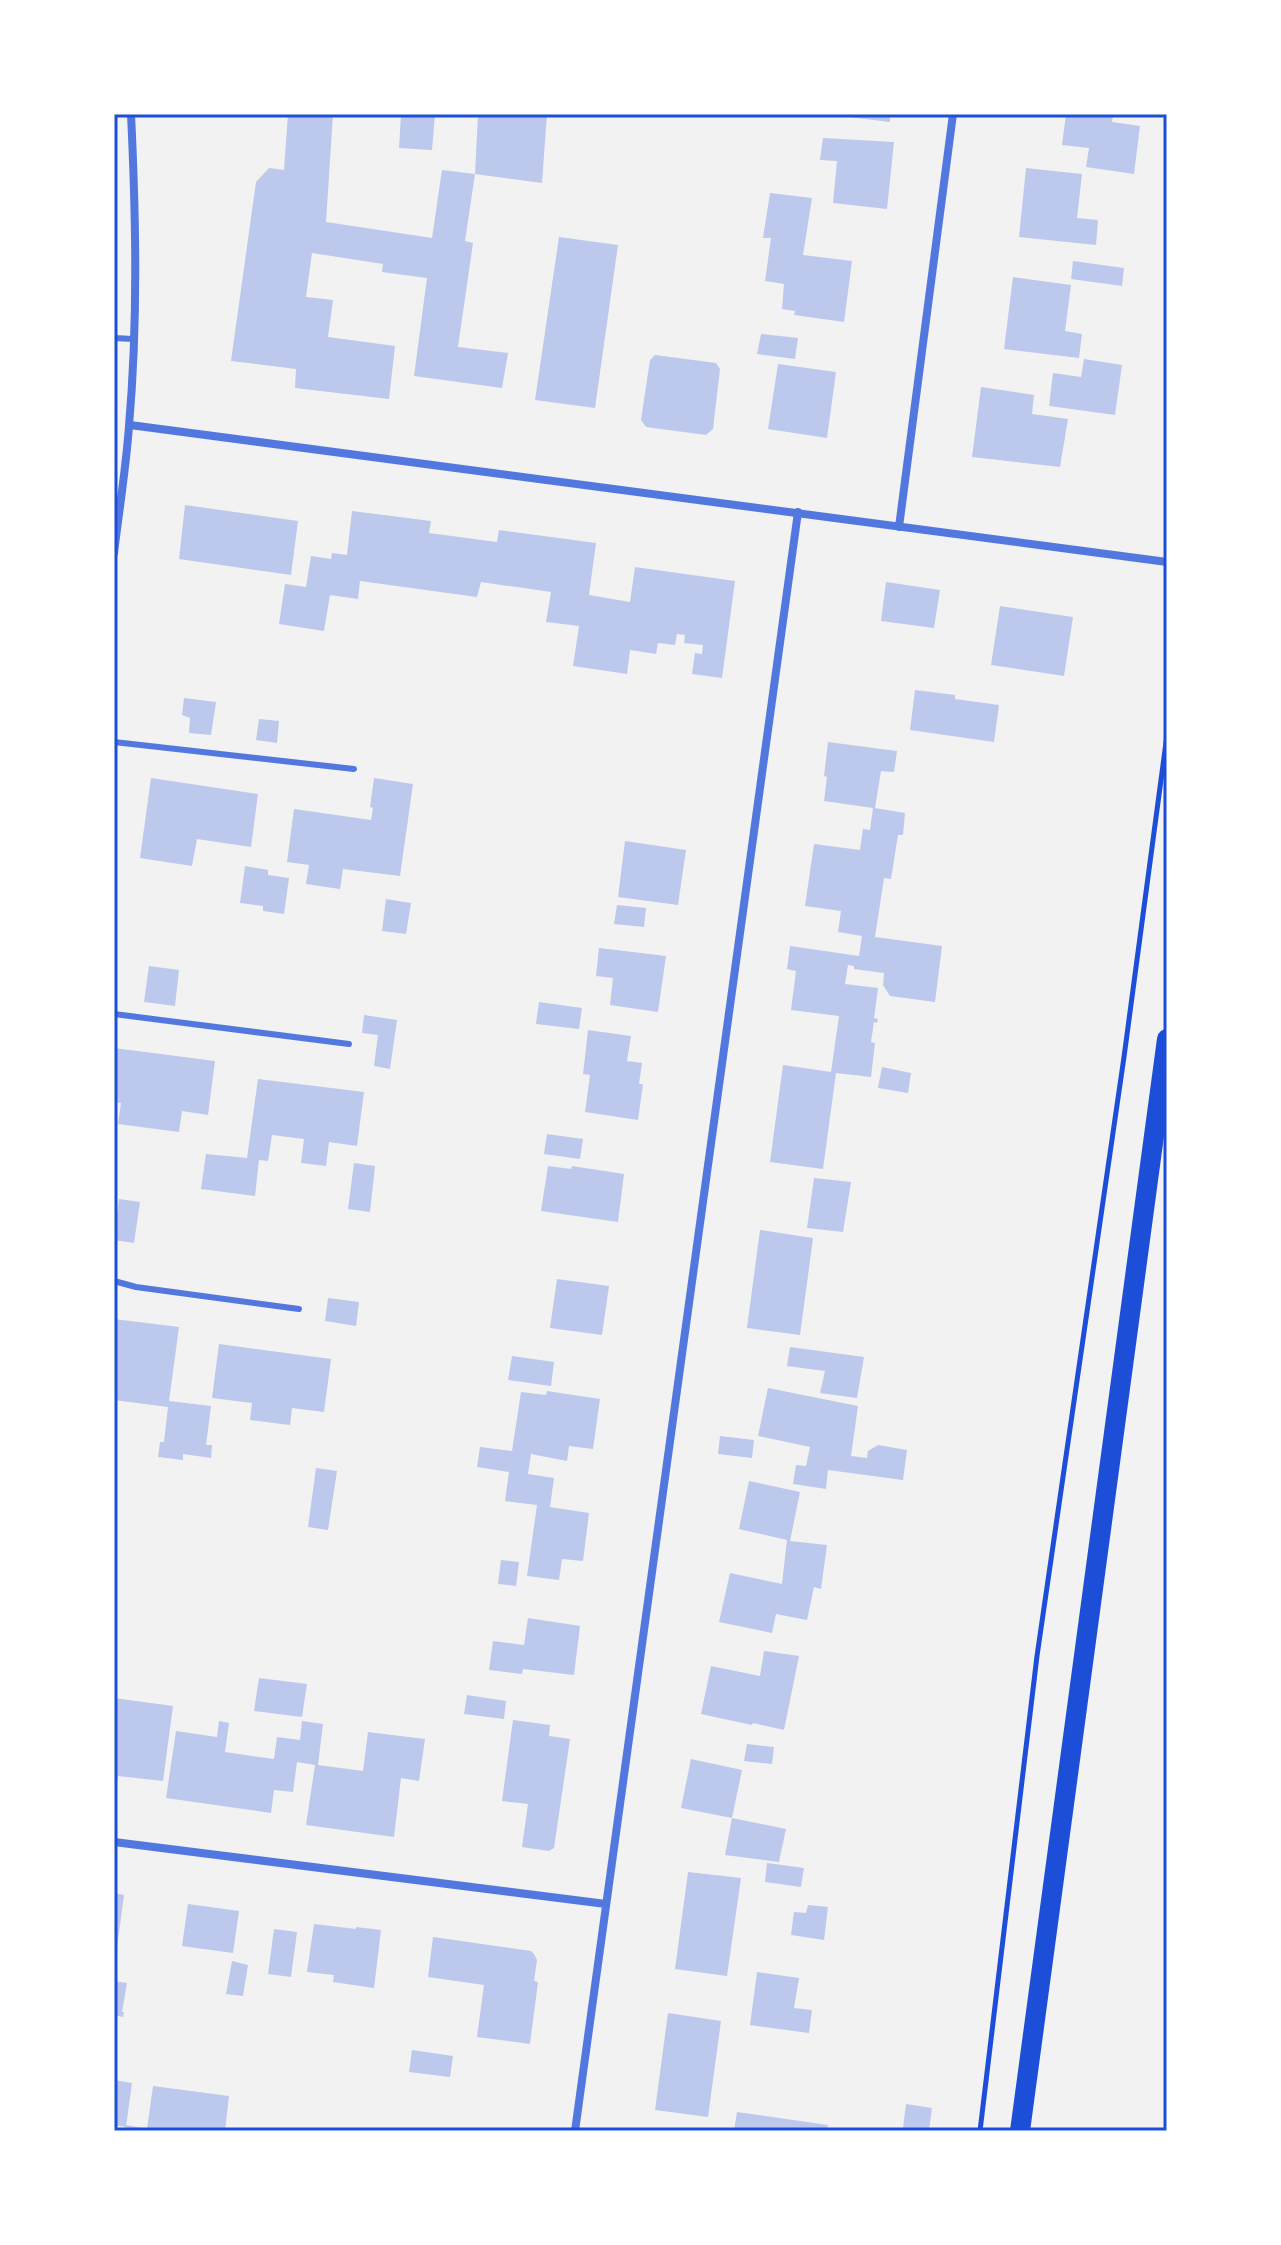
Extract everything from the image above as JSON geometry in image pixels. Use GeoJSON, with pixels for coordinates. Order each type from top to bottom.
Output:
{"type":"FeatureCollection","features":[{"type":"Feature","properties":{"kind":"main road"},"geometry":{"type":"LineString","coordinates":[[1020,2131],[1167,1039]]}},
{"type":"Feature","properties":{"kind":"street"},"geometry":{"type":"LineString","coordinates":[[114,553],[130,425],[136,216],[131,114]]}},
{"type":"Feature","properties":{"kind":"street"},"geometry":{"type":"LineString","coordinates":[[899,527],[953,114]]}},
{"type":"Feature","properties":{"kind":"street"},"geometry":{"type":"LineString","coordinates":[[130,425],[1167,562]]}},
{"type":"Feature","properties":{"kind":"street"},"geometry":{"type":"LineString","coordinates":[[575,2131],[798,512]]}},
{"type":"Feature","properties":{"kind":"street"},"geometry":{"type":"LineString","coordinates":[[114,1842],[606,1904]]}},
{"type":"Feature","properties":{"kind":"lane"},"geometry":{"type":"LineString","coordinates":[[114,338],[133,339]]}},
{"type":"Feature","properties":{"kind":"lane"},"geometry":{"type":"LineString","coordinates":[[114,742],[354,769]]}},
{"type":"Feature","properties":{"kind":"lane"},"geometry":{"type":"LineString","coordinates":[[114,1014],[349,1044]]}},
{"type":"Feature","properties":{"kind":"lane"},"geometry":{"type":"LineString","coordinates":[[114,1281],[136,1287],[299,1309]]}},
{"type":"Feature","properties":{"kind":"path"},"geometry":{"type":"LineString","coordinates":[[980,2131],[1037,1656],[1127,1042],[1167,735]]}},
{"type":"Feature","properties":{"kind":"building"},"geometry":{"type":"Polygon","coordinates":[[[288,114],[333,114],[326,222],[432,238],[442,170],[475,174],[465,241],[473,243],[458,347],[508,353],[502,388],[414,376],[427,278],[382,272],[383,264],[312,253],[306,297],[333,300],[328,337],[395,346],[389,399],[295,388],[296,369],[231,361],[256,182],[269,168],[284,170],[288,114]]]}},
{"type":"Feature","properties":{"kind":"building"},"geometry":{"type":"Polygon","coordinates":[[[401,114],[435,114],[432,150],[399,148],[401,114]]]}},
{"type":"Feature","properties":{"kind":"building"},"geometry":{"type":"Polygon","coordinates":[[[478,114],[547,114],[542,183],[475,174],[478,114]]]}},
{"type":"Feature","properties":{"kind":"building"},"geometry":{"type":"Polygon","coordinates":[[[890,114],[890,122],[841,116],[890,114]]]}},
{"type":"Feature","properties":{"kind":"building"},"geometry":{"type":"Polygon","coordinates":[[[1066,114],[1113,114],[1112,122],[1140,126],[1134,174],[1086,167],[1089,148],[1062,145],[1066,114]]]}},
{"type":"Feature","properties":{"kind":"building"},"geometry":{"type":"Polygon","coordinates":[[[823,138],[894,142],[887,209],[833,203],[837,161],[820,160],[823,138]]]}},
{"type":"Feature","properties":{"kind":"building"},"geometry":{"type":"Polygon","coordinates":[[[1026,168],[1082,174],[1077,218],[1098,220],[1096,245],[1019,237],[1026,168]]]}},
{"type":"Feature","properties":{"kind":"building"},"geometry":{"type":"Polygon","coordinates":[[[770,193],[812,198],[803,255],[852,261],[844,322],[794,315],[795,311],[782,309],[784,284],[765,281],[771,238],[763,238],[770,193]]]}},
{"type":"Feature","properties":{"kind":"building"},"geometry":{"type":"Polygon","coordinates":[[[559,237],[618,245],[595,408],[535,400],[559,237]]]}},
{"type":"Feature","properties":{"kind":"building"},"geometry":{"type":"Polygon","coordinates":[[[1073,261],[1124,268],[1122,286],[1071,279],[1073,261]]]}},
{"type":"Feature","properties":{"kind":"building"},"geometry":{"type":"Polygon","coordinates":[[[1013,277],[1071,285],[1065,331],[1082,334],[1079,358],[1004,349],[1013,277]]]}},
{"type":"Feature","properties":{"kind":"building"},"geometry":{"type":"Polygon","coordinates":[[[761,334],[798,338],[795,359],[757,354],[761,334]]]}},
{"type":"Feature","properties":{"kind":"building"},"geometry":{"type":"Polygon","coordinates":[[[655,355],[716,363],[720,369],[713,429],[706,435],[646,427],[641,420],[650,360],[655,355]]]}},
{"type":"Feature","properties":{"kind":"building"},"geometry":{"type":"Polygon","coordinates":[[[1084,359],[1122,365],[1115,415],[1049,406],[1053,373],[1081,377],[1084,359]]]}},
{"type":"Feature","properties":{"kind":"building"},"geometry":{"type":"Polygon","coordinates":[[[778,364],[836,372],[827,438],[768,429],[778,364]]]}},
{"type":"Feature","properties":{"kind":"building"},"geometry":{"type":"Polygon","coordinates":[[[981,387],[1034,395],[1032,414],[1068,419],[1060,467],[972,457],[981,387]]]}},
{"type":"Feature","properties":{"kind":"building"},"geometry":{"type":"Polygon","coordinates":[[[185,505],[298,521],[291,575],[179,559],[185,505]]]}},
{"type":"Feature","properties":{"kind":"building"},"geometry":{"type":"Polygon","coordinates":[[[352,511],[431,521],[429,533],[497,542],[499,530],[596,543],[589,595],[630,602],[635,567],[735,581],[722,678],[692,674],[695,653],[702,654],[703,645],[684,643],[685,635],[677,634],[675,645],[658,643],[656,654],[630,650],[627,674],[573,666],[579,626],[546,622],[551,592],[481,582],[477,597],[360,581],[358,599],[330,595],[324,631],[279,624],[285,584],[306,587],[311,556],[331,559],[332,553],[347,555],[352,511]]]}},
{"type":"Feature","properties":{"kind":"building"},"geometry":{"type":"Polygon","coordinates":[[[886,582],[940,590],[934,628],[881,621],[886,582]]]}},
{"type":"Feature","properties":{"kind":"building"},"geometry":{"type":"Polygon","coordinates":[[[1000,606],[1073,617],[1064,676],[991,665],[1000,606]]]}},
{"type":"Feature","properties":{"kind":"building"},"geometry":{"type":"Polygon","coordinates":[[[915,690],[999,705],[994,742],[910,730],[915,690]]]}},
{"type":"Feature","properties":{"kind":"building"},"geometry":{"type":"Polygon","coordinates":[[[184,698],[216,702],[211,735],[189,733],[190,718],[182,715],[184,698]]]}},
{"type":"Feature","properties":{"kind":"building"},"geometry":{"type":"Polygon","coordinates":[[[259,719],[279,721],[277,743],[256,740],[259,719]]]}},
{"type":"Feature","properties":{"kind":"building"},"geometry":{"type":"Polygon","coordinates":[[[828,742],[897,751],[894,772],[881,771],[875,808],[905,813],[903,835],[898,835],[891,879],[884,878],[875,937],[942,946],[935,1002],[890,996],[883,985],[884,973],[854,969],[854,966],[848,965],[845,984],[878,988],[874,1018],[878,1019],[877,1023],[874,1022],[871,1042],[875,1043],[871,1077],[836,1073],[823,1169],[770,1162],[783,1065],[831,1072],[839,1016],[791,1010],[796,971],[787,969],[790,946],[859,956],[862,936],[838,932],[841,911],[805,906],[814,844],[860,850],[863,829],[870,830],[873,808],[824,801],[828,742]]]}},
{"type":"Feature","properties":{"kind":"building"},"geometry":{"type":"Polygon","coordinates":[[[151,778],[258,794],[251,847],[197,839],[192,866],[140,858],[151,778]]]}},
{"type":"Feature","properties":{"kind":"building"},"geometry":{"type":"Polygon","coordinates":[[[374,778],[413,784],[400,876],[343,869],[340,889],[306,884],[309,865],[287,862],[294,809],[371,820],[374,778]]]}},
{"type":"Feature","properties":{"kind":"building"},"geometry":{"type":"Polygon","coordinates":[[[625,841],[686,850],[678,905],[618,897],[625,841]]]}},
{"type":"Feature","properties":{"kind":"building"},"geometry":{"type":"Polygon","coordinates":[[[245,866],[268,870],[268,875],[289,878],[284,914],[263,911],[263,906],[240,903],[245,866]]]}},
{"type":"Feature","properties":{"kind":"building"},"geometry":{"type":"Polygon","coordinates":[[[386,899],[411,903],[406,934],[382,931],[386,899]]]}},
{"type":"Feature","properties":{"kind":"building"},"geometry":{"type":"Polygon","coordinates":[[[617,905],[646,908],[644,927],[614,924],[617,905]]]}},
{"type":"Feature","properties":{"kind":"building"},"geometry":{"type":"Polygon","coordinates":[[[599,948],[666,956],[658,1012],[610,1005],[613,978],[596,976],[599,948]]]}},
{"type":"Feature","properties":{"kind":"building"},"geometry":{"type":"Polygon","coordinates":[[[149,966],[179,970],[175,1006],[144,1002],[149,966]]]}},
{"type":"Feature","properties":{"kind":"building"},"geometry":{"type":"Polygon","coordinates":[[[539,1002],[582,1008],[579,1029],[536,1024],[539,1002]]]}},
{"type":"Feature","properties":{"kind":"building"},"geometry":{"type":"Polygon","coordinates":[[[364,1015],[397,1020],[390,1069],[374,1066],[378,1035],[362,1033],[364,1015]]]}},
{"type":"Feature","properties":{"kind":"building"},"geometry":{"type":"Polygon","coordinates":[[[588,1030],[631,1036],[627,1061],[642,1063],[639,1084],[643,1084],[638,1120],[585,1112],[590,1075],[583,1074],[588,1030]]]}},
{"type":"Feature","properties":{"kind":"building"},"geometry":{"type":"Polygon","coordinates":[[[114,1048],[215,1061],[208,1115],[182,1111],[179,1132],[118,1124],[121,1103],[114,1102],[114,1048]]]}},
{"type":"Feature","properties":{"kind":"building"},"geometry":{"type":"Polygon","coordinates":[[[882,1067],[911,1073],[908,1093],[878,1088],[882,1067]]]}},
{"type":"Feature","properties":{"kind":"building"},"geometry":{"type":"Polygon","coordinates":[[[258,1079],[364,1092],[357,1146],[329,1142],[326,1166],[301,1163],[304,1139],[272,1135],[268,1161],[259,1160],[255,1196],[201,1189],[206,1154],[247,1158],[258,1079]]]}},
{"type":"Feature","properties":{"kind":"building"},"geometry":{"type":"Polygon","coordinates":[[[547,1134],[583,1139],[580,1159],[544,1154],[547,1134]]]}},
{"type":"Feature","properties":{"kind":"building"},"geometry":{"type":"Polygon","coordinates":[[[354,1163],[375,1166],[370,1212],[348,1209],[354,1163]]]}},
{"type":"Feature","properties":{"kind":"building"},"geometry":{"type":"Polygon","coordinates":[[[548,1166],[571,1169],[572,1166],[624,1174],[618,1222],[541,1211],[548,1166]]]}},
{"type":"Feature","properties":{"kind":"building"},"geometry":{"type":"Polygon","coordinates":[[[814,1178],[851,1182],[843,1232],[807,1228],[814,1178]]]}},
{"type":"Feature","properties":{"kind":"building"},"geometry":{"type":"Polygon","coordinates":[[[119,1199],[140,1202],[134,1243],[114,1240],[119,1199]]]}},
{"type":"Feature","properties":{"kind":"building"},"geometry":{"type":"Polygon","coordinates":[[[760,1230],[813,1238],[800,1335],[747,1328],[760,1230]]]}},
{"type":"Feature","properties":{"kind":"building"},"geometry":{"type":"Polygon","coordinates":[[[557,1279],[609,1286],[602,1335],[550,1328],[557,1279]]]}},
{"type":"Feature","properties":{"kind":"building"},"geometry":{"type":"Polygon","coordinates":[[[328,1298],[359,1302],[356,1326],[325,1321],[328,1298]]]}},
{"type":"Feature","properties":{"kind":"building"},"geometry":{"type":"Polygon","coordinates":[[[114,1319],[179,1327],[169,1401],[211,1406],[206,1445],[212,1445],[211,1458],[183,1454],[183,1460],[158,1457],[160,1442],[164,1442],[168,1407],[114,1400],[114,1319]]]}},
{"type":"Feature","properties":{"kind":"building"},"geometry":{"type":"Polygon","coordinates":[[[219,1344],[331,1359],[324,1412],[292,1408],[290,1425],[250,1420],[252,1403],[212,1398],[219,1344]]]}},
{"type":"Feature","properties":{"kind":"building"},"geometry":{"type":"Polygon","coordinates":[[[790,1347],[864,1357],[857,1398],[820,1393],[825,1371],[787,1366],[790,1347]]]}},
{"type":"Feature","properties":{"kind":"building"},"geometry":{"type":"Polygon","coordinates":[[[512,1356],[554,1362],[551,1386],[508,1380],[512,1356]]]}},
{"type":"Feature","properties":{"kind":"building"},"geometry":{"type":"Polygon","coordinates":[[[768,1388],[858,1406],[851,1456],[867,1458],[868,1451],[878,1445],[907,1450],[903,1480],[828,1470],[826,1489],[793,1484],[796,1465],[806,1466],[810,1447],[758,1436],[768,1388]]]}},
{"type":"Feature","properties":{"kind":"building"},"geometry":{"type":"Polygon","coordinates":[[[547,1391],[600,1399],[593,1449],[569,1446],[567,1461],[531,1454],[528,1474],[554,1478],[550,1507],[589,1513],[583,1561],[562,1559],[559,1580],[527,1576],[537,1505],[505,1501],[509,1472],[477,1467],[480,1447],[512,1451],[521,1392],[546,1395],[547,1391]]]}},
{"type":"Feature","properties":{"kind":"building"},"geometry":{"type":"Polygon","coordinates":[[[720,1436],[754,1440],[752,1458],[718,1454],[720,1436]]]}},
{"type":"Feature","properties":{"kind":"building"},"geometry":{"type":"Polygon","coordinates":[[[316,1468],[337,1471],[328,1530],[308,1527],[316,1468]]]}},
{"type":"Feature","properties":{"kind":"building"},"geometry":{"type":"Polygon","coordinates":[[[749,1481],[800,1492],[790,1541],[827,1545],[821,1589],[814,1587],[807,1620],[776,1614],[772,1633],[719,1622],[730,1573],[782,1584],[787,1540],[739,1529],[749,1481]]]}},
{"type":"Feature","properties":{"kind":"building"},"geometry":{"type":"Polygon","coordinates":[[[501,1560],[519,1562],[516,1586],[498,1584],[501,1560]]]}},
{"type":"Feature","properties":{"kind":"building"},"geometry":{"type":"Polygon","coordinates":[[[528,1618],[580,1626],[574,1675],[523,1669],[522,1674],[489,1670],[493,1641],[524,1645],[528,1618]]]}},
{"type":"Feature","properties":{"kind":"building"},"geometry":{"type":"Polygon","coordinates":[[[764,1651],[799,1656],[784,1730],[701,1714],[711,1666],[760,1676],[764,1651]]]}},
{"type":"Feature","properties":{"kind":"building"},"geometry":{"type":"Polygon","coordinates":[[[259,1678],[307,1684],[302,1717],[254,1711],[259,1678]]]}},
{"type":"Feature","properties":{"kind":"building"},"geometry":{"type":"Polygon","coordinates":[[[467,1695],[506,1701],[504,1719],[464,1714],[467,1695]]]}},
{"type":"Feature","properties":{"kind":"building"},"geometry":{"type":"Polygon","coordinates":[[[114,1698],[173,1706],[163,1781],[118,1776],[118,1780],[114,1780],[114,1698]]]}},
{"type":"Feature","properties":{"kind":"building"},"geometry":{"type":"Polygon","coordinates":[[[513,1720],[550,1725],[549,1736],[570,1739],[554,1848],[549,1851],[522,1847],[528,1804],[502,1801],[513,1720]]]}},
{"type":"Feature","properties":{"kind":"building"},"geometry":{"type":"Polygon","coordinates":[[[219,1721],[229,1723],[225,1752],[274,1759],[277,1737],[300,1740],[302,1721],[323,1724],[318,1765],[363,1771],[368,1732],[425,1739],[419,1781],[401,1778],[394,1837],[306,1825],[315,1765],[297,1762],[293,1792],[274,1790],[271,1813],[166,1798],[176,1731],[217,1737],[219,1721]]]}},
{"type":"Feature","properties":{"kind":"building"},"geometry":{"type":"Polygon","coordinates":[[[747,1744],[774,1747],[772,1764],[744,1761],[747,1744]]]}},
{"type":"Feature","properties":{"kind":"building"},"geometry":{"type":"Polygon","coordinates":[[[691,1759],[742,1770],[732,1818],[681,1808],[691,1759]]]}},
{"type":"Feature","properties":{"kind":"building"},"geometry":{"type":"Polygon","coordinates":[[[732,1818],[786,1829],[779,1862],[725,1855],[732,1818]]]}},
{"type":"Feature","properties":{"kind":"building"},"geometry":{"type":"Polygon","coordinates":[[[767,1863],[804,1868],[801,1887],[765,1882],[767,1863]]]}},
{"type":"Feature","properties":{"kind":"building"},"geometry":{"type":"Polygon","coordinates":[[[688,1872],[741,1878],[727,1976],[675,1969],[688,1872]]]}},
{"type":"Feature","properties":{"kind":"building"},"geometry":{"type":"Polygon","coordinates":[[[114,1893],[124,1895],[116,1955],[114,1955],[114,1893]]]}},
{"type":"Feature","properties":{"kind":"building"},"geometry":{"type":"Polygon","coordinates":[[[188,1904],[239,1911],[233,1953],[182,1946],[188,1904]]]}},
{"type":"Feature","properties":{"kind":"building"},"geometry":{"type":"Polygon","coordinates":[[[808,1905],[828,1907],[824,1940],[791,1935],[794,1912],[806,1913],[808,1905]]]}},
{"type":"Feature","properties":{"kind":"building"},"geometry":{"type":"Polygon","coordinates":[[[314,1924],[381,1930],[374,1988],[333,1982],[334,1975],[307,1972],[314,1924]]]}},
{"type":"Feature","properties":{"kind":"building"},"geometry":{"type":"Polygon","coordinates":[[[274,1929],[297,1932],[291,1977],[268,1974],[274,1929]]]}},
{"type":"Feature","properties":{"kind":"building"},"geometry":{"type":"Polygon","coordinates":[[[433,1937],[531,1951],[534,1954],[537,1960],[534,1981],[538,1982],[530,2044],[477,2037],[484,1985],[428,1977],[433,1937]]]}},
{"type":"Feature","properties":{"kind":"building"},"geometry":{"type":"Polygon","coordinates":[[[232,1961],[248,1965],[243,1996],[226,1994],[232,1961]]]}},
{"type":"Feature","properties":{"kind":"building"},"geometry":{"type":"Polygon","coordinates":[[[757,1972],[799,1978],[794,2008],[812,2010],[809,2033],[750,2025],[757,1972]]]}},
{"type":"Feature","properties":{"kind":"building"},"geometry":{"type":"Polygon","coordinates":[[[114,1981],[127,1983],[123,2017],[114,2015],[114,1981]]]}},
{"type":"Feature","properties":{"kind":"building"},"geometry":{"type":"Polygon","coordinates":[[[668,2013],[721,2021],[708,2117],[655,2110],[668,2013]]]}},
{"type":"Feature","properties":{"kind":"building"},"geometry":{"type":"Polygon","coordinates":[[[412,2050],[453,2056],[450,2077],[409,2072],[412,2050]]]}},
{"type":"Feature","properties":{"kind":"building"},"geometry":{"type":"Polygon","coordinates":[[[114,2080],[132,2083],[126,2127],[114,2125],[114,2080]]]}},
{"type":"Feature","properties":{"kind":"building"},"geometry":{"type":"Polygon","coordinates":[[[153,2086],[229,2096],[225,2131],[125,2131],[126,2125],[147,2129],[153,2086]]]}},
{"type":"Feature","properties":{"kind":"building"},"geometry":{"type":"Polygon","coordinates":[[[906,2104],[932,2108],[929,2131],[903,2128],[906,2104]]]}},
{"type":"Feature","properties":{"kind":"building"},"geometry":{"type":"Polygon","coordinates":[[[737,2112],[828,2125],[827,2131],[734,2131],[737,2112]]]}}]}
